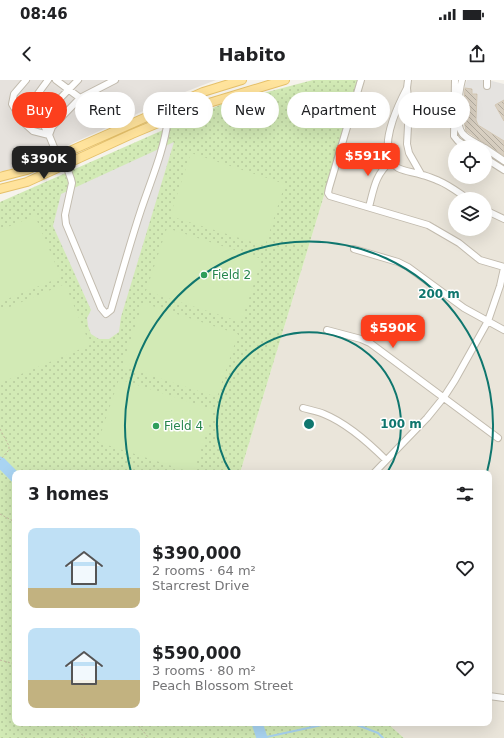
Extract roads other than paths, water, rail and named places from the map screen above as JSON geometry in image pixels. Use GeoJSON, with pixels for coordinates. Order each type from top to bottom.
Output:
{"type":"FeatureCollection","features":[{"type":"Feature","properties":{"kind":"main road"},"geometry":{"type":"LineString","coordinates":[[0,177],[27,170],[203,92],[242,80]]}},
{"type":"Feature","properties":{"kind":"main road"},"geometry":{"type":"LineString","coordinates":[[213,102],[285,80]]}},
{"type":"Feature","properties":{"kind":"main road"},"geometry":{"type":"LineString","coordinates":[[0,189],[27,182],[147,128]]}},
{"type":"Feature","properties":{"kind":"main road"},"geometry":{"type":"LineString","coordinates":[[10,187],[23,178],[53,165],[57,161],[58,157]]}},
{"type":"Feature","properties":{"kind":"street"},"geometry":{"type":"LineString","coordinates":[[26,80],[14,94],[12,104],[22,121],[33,131],[49,135]]}},
{"type":"Feature","properties":{"kind":"street"},"geometry":{"type":"LineString","coordinates":[[39,92],[48,80]]}},
{"type":"Feature","properties":{"kind":"street"},"geometry":{"type":"LineString","coordinates":[[56,80],[75,95]]}},
{"type":"Feature","properties":{"kind":"street"},"geometry":{"type":"LineString","coordinates":[[69,91],[78,80]]}},
{"type":"Feature","properties":{"kind":"street"},"geometry":{"type":"LineString","coordinates":[[92,92],[115,80]]}},
{"type":"Feature","properties":{"kind":"street"},"geometry":{"type":"LineString","coordinates":[[361,80],[329,188],[328,193],[330,196],[428,225],[459,242],[480,260],[504,267],[502,283],[488,321],[444,398],[427,418],[377,470]]}},
{"type":"Feature","properties":{"kind":"street"},"geometry":{"type":"LineString","coordinates":[[408,80],[407,88],[409,108],[407,144],[409,153],[421,174]]}},
{"type":"Feature","properties":{"kind":"street"},"geometry":{"type":"LineString","coordinates":[[455,80],[454,136],[457,140]]}},
{"type":"Feature","properties":{"kind":"street"},"geometry":{"type":"LineString","coordinates":[[462,80],[459,128],[463,134],[472,140]]}},
{"type":"Feature","properties":{"kind":"street"},"geometry":{"type":"LineString","coordinates":[[407,88],[398,106],[390,134],[387,150],[391,161],[397,167],[406,172],[421,174],[441,182],[457,192]]}},
{"type":"Feature","properties":{"kind":"street"},"geometry":{"type":"LineString","coordinates":[[49,135],[52,127],[75,103]]}},
{"type":"Feature","properties":{"kind":"street"},"geometry":{"type":"LineString","coordinates":[[45,128],[58,157]]}},
{"type":"Feature","properties":{"kind":"street"},"geometry":{"type":"LineString","coordinates":[[66,165],[72,183],[65,215],[66,224],[101,308],[106,314],[110,310],[154,176],[166,128]]}},
{"type":"Feature","properties":{"kind":"street"},"geometry":{"type":"LineString","coordinates":[[492,153],[504,161]]}},
{"type":"Feature","properties":{"kind":"street"},"geometry":{"type":"LineString","coordinates":[[369,207],[378,176],[391,161]]}},
{"type":"Feature","properties":{"kind":"street"},"geometry":{"type":"LineString","coordinates":[[492,162],[504,170]]}},
{"type":"Feature","properties":{"kind":"street"},"geometry":{"type":"LineString","coordinates":[[492,213],[504,219]]}},
{"type":"Feature","properties":{"kind":"street"},"geometry":{"type":"LineString","coordinates":[[354,249],[398,262],[408,267],[464,308],[504,330]]}},
{"type":"Feature","properties":{"kind":"street"},"geometry":{"type":"LineString","coordinates":[[327,330],[361,339],[370,343],[498,438]]}},
{"type":"Feature","properties":{"kind":"street"},"geometry":{"type":"LineString","coordinates":[[303,408],[323,414],[338,422],[370,445],[386,460]]}},
{"type":"Feature","properties":{"kind":"street"},"geometry":{"type":"LineString","coordinates":[[492,696],[504,698]]}},
{"type":"Feature","properties":{"kind":"waterway"},"geometry":{"type":"LineString","coordinates":[[0,462],[12,474]]}},
{"type":"Feature","properties":{"kind":"waterway"},"geometry":{"type":"LineString","coordinates":[[258,726],[262,738]]}},
{"type":"Feature","properties":{"kind":"waterway"},"geometry":{"type":"LineString","coordinates":[[262,738],[317,726]]}},
{"type":"Feature","properties":{"kind":"waterway"},"geometry":{"type":"LineString","coordinates":[[360,726],[378,733],[383,738]]}},
{"type":"Feature","properties":{"kind":"place","name":"Field 2"},"geometry":{"type":"Point","coordinates":[204,275]}},
{"type":"Feature","properties":{"kind":"place","name":"Field 4"},"geometry":{"type":"Point","coordinates":[156,426]}}]}
